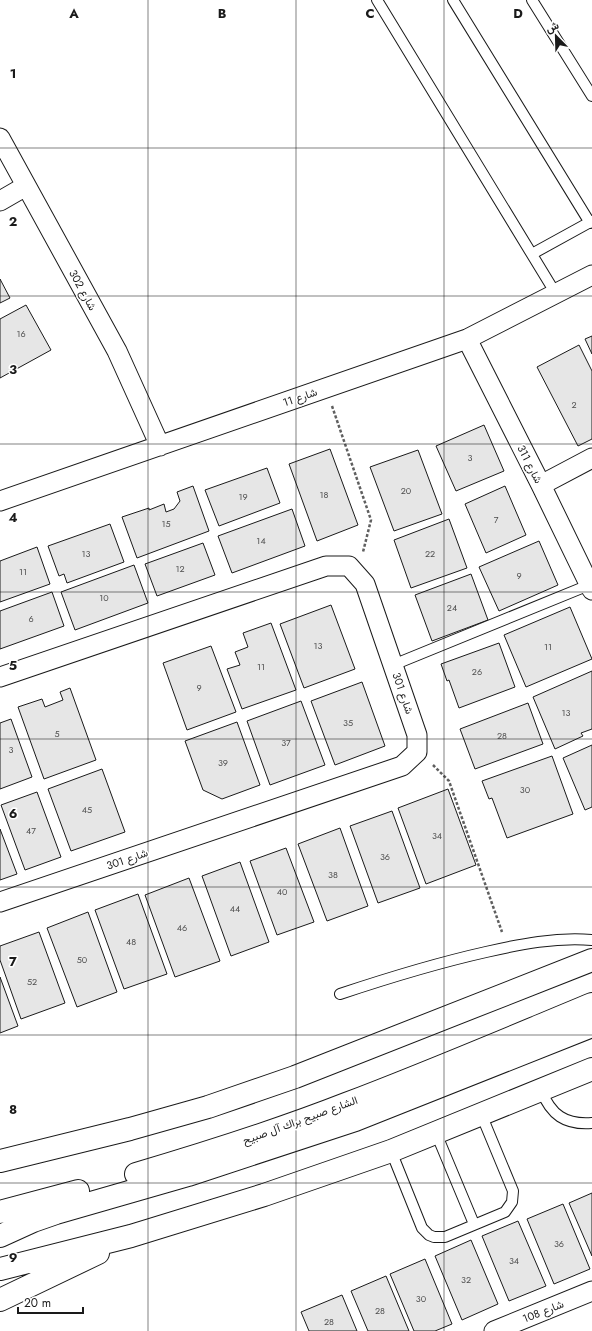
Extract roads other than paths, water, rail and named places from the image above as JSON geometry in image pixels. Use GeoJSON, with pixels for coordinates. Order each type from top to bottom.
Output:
{"type":"FeatureCollection","features":[{"type":"Feature","properties":{"kind":"main road"},"geometry":{"type":"LineString","coordinates":[[0,1161],[130,1129],[208,1107],[288,1080],[592,960]]}},
{"type":"Feature","properties":{"kind":"main road","name":"الشارع صبيح براك آل صبيح"},"geometry":{"type":"LineString","coordinates":[[0,1212],[189,1159],[268,1133],[352,1102],[592,1004]]}},
{"type":"Feature","properties":{"kind":"main road"},"geometry":{"type":"LineString","coordinates":[[0,1236],[33,1221],[56,1213],[188,1175],[355,1120],[592,1026]]}},
{"type":"Feature","properties":{"kind":"main road"},"geometry":{"type":"LineString","coordinates":[[0,1269],[131,1236],[264,1195],[390,1151],[592,1070]]}},
{"type":"Feature","properties":{"kind":"main road"},"geometry":{"type":"LineString","coordinates":[[0,1300],[131,1236]]}},
{"type":"Feature","properties":{"kind":"street","name":"شارع 302"},"geometry":{"type":"LineString","coordinates":[[0,138],[116,351],[160,446]]}},
{"type":"Feature","properties":{"kind":"street"},"geometry":{"type":"LineString","coordinates":[[0,200],[26,186]]}},
{"type":"Feature","properties":{"kind":"street","name":"شارع 11"},"geometry":{"type":"LineString","coordinates":[[0,501],[467,339],[592,275]]}},
{"type":"Feature","properties":{"kind":"street","name":"شارع 311"},"geometry":{"type":"LineString","coordinates":[[467,339],[591,587]]}},
{"type":"Feature","properties":{"kind":"street"},"geometry":{"type":"LineString","coordinates":[[541,485],[592,458]]}},
{"type":"Feature","properties":{"kind":"street","name":"شارع 301"},"geometry":{"type":"LineString","coordinates":[[0,677],[326,566],[349,566],[365,584],[417,735],[417,752],[402,766],[0,902]]}},
{"type":"Feature","properties":{"kind":"street","name":"شارع 108"},"geometry":{"type":"LineString","coordinates":[[494,1331],[592,1291]]}},
{"type":"Feature","properties":{"kind":"lane"},"geometry":{"type":"LineString","coordinates":[[377,0],[556,294]]}},
{"type":"Feature","properties":{"kind":"lane"},"geometry":{"type":"LineString","coordinates":[[453,0],[591,222],[532,254]]}},
{"type":"Feature","properties":{"kind":"lane"},"geometry":{"type":"LineString","coordinates":[[532,0],[592,96]]}},
{"type":"Feature","properties":{"kind":"lane"},"geometry":{"type":"LineString","coordinates":[[393,666],[591,587]]}},
{"type":"Feature","properties":{"kind":"lane"},"geometry":{"type":"LineString","coordinates":[[340,994],[423,968],[507,947],[555,940],[592,940]]}},
{"type":"Feature","properties":{"kind":"lane"},"geometry":{"type":"LineString","coordinates":[[541,1090],[549,1107],[560,1116],[572,1122],[582,1124],[592,1123]]}},
{"type":"Feature","properties":{"kind":"lane"},"geometry":{"type":"LineString","coordinates":[[390,1151],[425,1232],[434,1237],[445,1237],[505,1212],[514,1197],[513,1191],[481,1114]]}},
{"type":"Feature","properties":{"kind":"lane"},"geometry":{"type":"LineString","coordinates":[[436,1133],[474,1224]]}}]}
